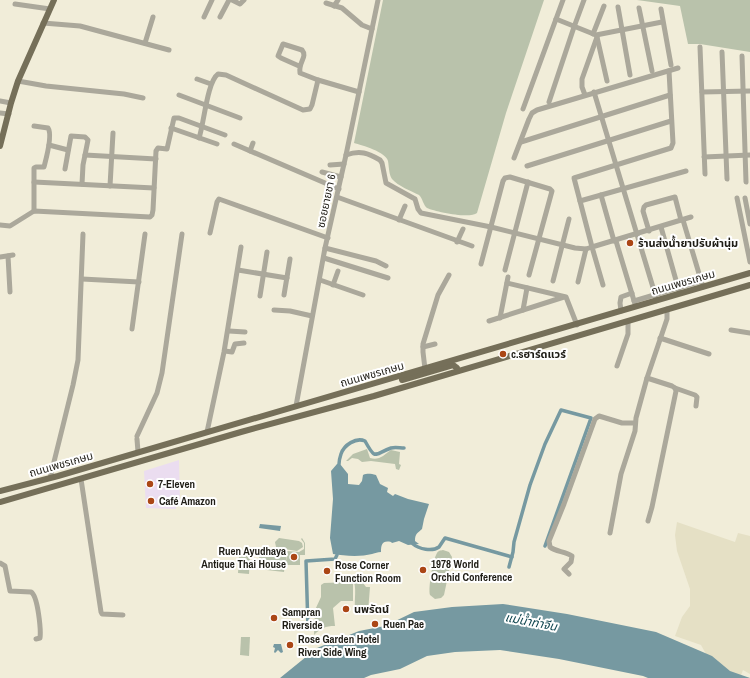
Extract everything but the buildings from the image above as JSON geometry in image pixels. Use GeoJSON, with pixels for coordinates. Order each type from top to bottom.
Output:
{"type":"FeatureCollection","features":[{"type":"Feature","properties":{"kind":"main road"},"geometry":{"type":"LineString","coordinates":[[0,146],[18,81],[54,0]]}},
{"type":"Feature","properties":{"kind":"main road","name":"ถนนเพชรเกษม"},"geometry":{"type":"LineString","coordinates":[[0,491],[50,478],[577,325],[621,311],[635,304],[679,291],[750,274]]}},
{"type":"Feature","properties":{"kind":"main road","name":"ถนนเพชรเกษม"},"geometry":{"type":"LineString","coordinates":[[0,502],[242,432],[374,396],[750,285]]}},
{"type":"Feature","properties":{"kind":"main road"},"geometry":{"type":"LineString","coordinates":[[467,357],[466,361],[473,363],[511,352],[517,354]]}},
{"type":"Feature","properties":{"kind":"main road"},"geometry":{"type":"LineString","coordinates":[[386,380],[388,382],[397,381],[453,365],[457,368],[457,371]]}},
{"type":"Feature","properties":{"kind":"street"},"geometry":{"type":"LineString","coordinates":[[204,17],[212,0]]}},
{"type":"Feature","properties":{"kind":"street"},"geometry":{"type":"LineString","coordinates":[[220,17],[230,0],[240,4],[244,0]]}},
{"type":"Feature","properties":{"kind":"street"},"geometry":{"type":"LineString","coordinates":[[334,6],[338,0]]}},
{"type":"Feature","properties":{"kind":"street","name":"ซอยยายชา 6"},"geometry":{"type":"LineString","coordinates":[[296,406],[325,248],[339,189],[378,0]]}},
{"type":"Feature","properties":{"kind":"street"},"geometry":{"type":"LineString","coordinates":[[523,109],[563,0]]}},
{"type":"Feature","properties":{"kind":"street"},"geometry":{"type":"LineString","coordinates":[[549,102],[584,0]]}},
{"type":"Feature","properties":{"kind":"street"},"geometry":{"type":"LineString","coordinates":[[326,3],[346,11],[362,25],[372,29]]}},
{"type":"Feature","properties":{"kind":"street"},"geometry":{"type":"LineString","coordinates":[[15,4],[50,8]]}},
{"type":"Feature","properties":{"kind":"street"},"geometry":{"type":"LineString","coordinates":[[585,95],[582,87],[582,79],[604,6]]}},
{"type":"Feature","properties":{"kind":"street"},"geometry":{"type":"LineString","coordinates":[[618,7],[630,75]]}},
{"type":"Feature","properties":{"kind":"street"},"geometry":{"type":"LineString","coordinates":[[639,8],[652,71]]}},
{"type":"Feature","properties":{"kind":"street"},"geometry":{"type":"LineString","coordinates":[[603,285],[574,178],[615,164],[671,148],[673,143],[670,68],[661,9]]}},
{"type":"Feature","properties":{"kind":"street"},"geometry":{"type":"LineString","coordinates":[[145,43],[153,17]]}},
{"type":"Feature","properties":{"kind":"street"},"geometry":{"type":"LineString","coordinates":[[556,19],[595,35],[662,22]]}},
{"type":"Feature","properties":{"kind":"street"},"geometry":{"type":"LineString","coordinates":[[43,23],[80,26],[169,50]]}},
{"type":"Feature","properties":{"kind":"street"},"geometry":{"type":"LineString","coordinates":[[595,35],[607,81]]}},
{"type":"Feature","properties":{"kind":"street"},"geometry":{"type":"LineString","coordinates":[[299,66],[278,56],[283,44],[304,52],[304,56],[299,66],[300,73],[359,92]]}},
{"type":"Feature","properties":{"kind":"street"},"geometry":{"type":"LineString","coordinates":[[700,47],[705,174]]}},
{"type":"Feature","properties":{"kind":"street"},"geometry":{"type":"LineString","coordinates":[[722,52],[727,179]]}},
{"type":"Feature","properties":{"kind":"street"},"geometry":{"type":"LineString","coordinates":[[742,56],[747,156],[746,182]]}},
{"type":"Feature","properties":{"kind":"street"},"geometry":{"type":"LineString","coordinates":[[514,158],[532,113],[537,110],[670,68],[678,68]]}},
{"type":"Feature","properties":{"kind":"street"},"geometry":{"type":"LineString","coordinates":[[199,138],[203,126],[211,84],[218,74],[226,75],[303,110],[310,109],[312,105],[318,80]]}},
{"type":"Feature","properties":{"kind":"street"},"geometry":{"type":"LineString","coordinates":[[197,79],[211,84]]}},
{"type":"Feature","properties":{"kind":"street"},"geometry":{"type":"LineString","coordinates":[[18,81],[46,86],[124,94],[143,98]]}},
{"type":"Feature","properties":{"kind":"street"},"geometry":{"type":"LineString","coordinates":[[702,92],[750,90]]}},
{"type":"Feature","properties":{"kind":"street"},"geometry":{"type":"LineString","coordinates":[[594,92],[655,298]]}},
{"type":"Feature","properties":{"kind":"street"},"geometry":{"type":"LineString","coordinates":[[180,95],[240,118]]}},
{"type":"Feature","properties":{"kind":"street"},"geometry":{"type":"LineString","coordinates":[[521,142],[670,95]]}},
{"type":"Feature","properties":{"kind":"street"},"geometry":{"type":"LineString","coordinates":[[0,101],[11,103]]}},
{"type":"Feature","properties":{"kind":"street"},"geometry":{"type":"LineString","coordinates":[[0,113],[9,114]]}},
{"type":"Feature","properties":{"kind":"street"},"geometry":{"type":"LineString","coordinates":[[167,149],[173,120],[176,117],[225,135]]}},
{"type":"Feature","properties":{"kind":"street"},"geometry":{"type":"LineString","coordinates":[[527,166],[671,121]]}},
{"type":"Feature","properties":{"kind":"street"},"geometry":{"type":"LineString","coordinates":[[34,126],[50,129],[49,145],[44,167],[34,168],[34,211]]}},
{"type":"Feature","properties":{"kind":"street"},"geometry":{"type":"LineString","coordinates":[[171,128],[217,144]]}},
{"type":"Feature","properties":{"kind":"street"},"geometry":{"type":"LineString","coordinates":[[110,186],[113,133]]}},
{"type":"Feature","properties":{"kind":"street"},"geometry":{"type":"LineString","coordinates":[[64,169],[71,136],[85,137],[88,140],[82,172],[82,184]]}},
{"type":"Feature","properties":{"kind":"street"},"geometry":{"type":"LineString","coordinates":[[250,151],[253,143]]}},
{"type":"Feature","properties":{"kind":"street"},"geometry":{"type":"LineString","coordinates":[[234,144],[339,189]]}},
{"type":"Feature","properties":{"kind":"street"},"geometry":{"type":"LineString","coordinates":[[49,145],[68,150]]}},
{"type":"Feature","properties":{"kind":"street"},"geometry":{"type":"LineString","coordinates":[[0,225],[10,226],[34,211],[148,218],[152,215],[158,148],[174,150]]}},
{"type":"Feature","properties":{"kind":"street"},"geometry":{"type":"LineString","coordinates":[[346,155],[355,151],[380,160],[383,166],[386,183],[415,200],[421,213],[491,227],[580,249],[586,249],[615,241],[691,217]]}},
{"type":"Feature","properties":{"kind":"street"},"geometry":{"type":"LineString","coordinates":[[85,155],[156,159]]}},
{"type":"Feature","properties":{"kind":"street"},"geometry":{"type":"LineString","coordinates":[[704,157],[747,156]]}},
{"type":"Feature","properties":{"kind":"street"},"geometry":{"type":"LineString","coordinates":[[330,164],[344,164]]}},
{"type":"Feature","properties":{"kind":"street"},"geometry":{"type":"LineString","coordinates":[[580,201],[686,171]]}},
{"type":"Feature","properties":{"kind":"street"},"geometry":{"type":"LineString","coordinates":[[322,172],[341,177]]}},
{"type":"Feature","properties":{"kind":"street"},"geometry":{"type":"LineString","coordinates":[[481,264],[504,179],[510,178],[528,182],[552,191],[529,275]]}},
{"type":"Feature","properties":{"kind":"street"},"geometry":{"type":"LineString","coordinates":[[34,182],[154,188]]}},
{"type":"Feature","properties":{"kind":"street"},"geometry":{"type":"LineString","coordinates":[[505,270],[516,233],[528,182]]}},
{"type":"Feature","properties":{"kind":"street"},"geometry":{"type":"LineString","coordinates":[[601,195],[635,304]]}},
{"type":"Feature","properties":{"kind":"street"},"geometry":{"type":"LineString","coordinates":[[337,197],[457,242],[472,246]]}},
{"type":"Feature","properties":{"kind":"street"},"geometry":{"type":"LineString","coordinates":[[649,231],[643,209],[646,205],[675,197],[704,284]]}},
{"type":"Feature","properties":{"kind":"street"},"geometry":{"type":"LineString","coordinates":[[737,198],[750,262]]}},
{"type":"Feature","properties":{"kind":"street"},"geometry":{"type":"LineString","coordinates":[[745,198],[750,224]]}},
{"type":"Feature","properties":{"kind":"street"},"geometry":{"type":"LineString","coordinates":[[210,233],[219,199],[328,238]]}},
{"type":"Feature","properties":{"kind":"street"},"geometry":{"type":"LineString","coordinates":[[399,220],[405,206]]}},
{"type":"Feature","properties":{"kind":"street"},"geometry":{"type":"LineString","coordinates":[[553,281],[569,219]]}},
{"type":"Feature","properties":{"kind":"street"},"geometry":{"type":"LineString","coordinates":[[661,227],[679,291]]}},
{"type":"Feature","properties":{"kind":"street"},"geometry":{"type":"LineString","coordinates":[[457,242],[463,229]]}},
{"type":"Feature","properties":{"kind":"street"},"geometry":{"type":"LineString","coordinates":[[50,478],[78,360],[83,234]]}},
{"type":"Feature","properties":{"kind":"street"},"geometry":{"type":"LineString","coordinates":[[132,329],[145,234]]}},
{"type":"Feature","properties":{"kind":"street"},"geometry":{"type":"LineString","coordinates":[[139,451],[138,438],[159,386],[162,374],[182,234]]}},
{"type":"Feature","properties":{"kind":"street"},"geometry":{"type":"LineString","coordinates":[[207,432],[225,351],[241,247]]}},
{"type":"Feature","properties":{"kind":"street"},"geometry":{"type":"LineString","coordinates":[[325,248],[376,261],[386,266]]}},
{"type":"Feature","properties":{"kind":"street"},"geometry":{"type":"LineString","coordinates":[[578,282],[586,249]]}},
{"type":"Feature","properties":{"kind":"street"},"geometry":{"type":"LineString","coordinates":[[260,296],[267,252]]}},
{"type":"Feature","properties":{"kind":"street"},"geometry":{"type":"LineString","coordinates":[[0,257],[11,255],[10,292]]}},
{"type":"Feature","properties":{"kind":"street"},"geometry":{"type":"LineString","coordinates":[[324,258],[388,278]]}},
{"type":"Feature","properties":{"kind":"street"},"geometry":{"type":"LineString","coordinates":[[284,295],[290,259]]}},
{"type":"Feature","properties":{"kind":"street"},"geometry":{"type":"LineString","coordinates":[[238,270],[264,273],[286,278]]}},
{"type":"Feature","properties":{"kind":"street"},"geometry":{"type":"LineString","coordinates":[[333,285],[338,271]]}},
{"type":"Feature","properties":{"kind":"street"},"geometry":{"type":"LineString","coordinates":[[425,369],[423,347],[427,328],[438,295],[449,275]]}},
{"type":"Feature","properties":{"kind":"street"},"geometry":{"type":"LineString","coordinates":[[500,318],[508,276]]}},
{"type":"Feature","properties":{"kind":"street"},"geometry":{"type":"LineString","coordinates":[[82,279],[139,282]]}},
{"type":"Feature","properties":{"kind":"street"},"geometry":{"type":"LineString","coordinates":[[320,280],[363,295]]}},
{"type":"Feature","properties":{"kind":"street"},"geometry":{"type":"LineString","coordinates":[[507,283],[565,297],[568,299],[577,325]]}},
{"type":"Feature","properties":{"kind":"street"},"geometry":{"type":"LineString","coordinates":[[523,310],[527,288]]}},
{"type":"Feature","properties":{"kind":"street"},"geometry":{"type":"LineString","coordinates":[[621,311],[621,297],[632,293]]}},
{"type":"Feature","properties":{"kind":"street"},"geometry":{"type":"LineString","coordinates":[[489,321],[565,297]]}},
{"type":"Feature","properties":{"kind":"street"},"geometry":{"type":"LineString","coordinates":[[610,533],[621,474],[635,431],[635,423],[647,378],[667,320],[667,309]]}},
{"type":"Feature","properties":{"kind":"street"},"geometry":{"type":"LineString","coordinates":[[274,310],[290,311],[312,316]]}},
{"type":"Feature","properties":{"kind":"street"},"geometry":{"type":"LineString","coordinates":[[617,366],[628,334],[628,321]]}},
{"type":"Feature","properties":{"kind":"street"},"geometry":{"type":"LineString","coordinates":[[731,330],[750,333]]}},
{"type":"Feature","properties":{"kind":"street"},"geometry":{"type":"LineString","coordinates":[[228,331],[245,332]]}},
{"type":"Feature","properties":{"kind":"street"},"geometry":{"type":"LineString","coordinates":[[660,338],[709,354]]}},
{"type":"Feature","properties":{"kind":"street"},"geometry":{"type":"LineString","coordinates":[[225,351],[232,352],[235,344],[244,343]]}},
{"type":"Feature","properties":{"kind":"street"},"geometry":{"type":"LineString","coordinates":[[423,347],[435,344]]}},
{"type":"Feature","properties":{"kind":"street"},"geometry":{"type":"LineString","coordinates":[[647,378],[695,396],[696,406]]}},
{"type":"Feature","properties":{"kind":"street"},"geometry":{"type":"LineString","coordinates":[[648,521],[676,391],[675,388]]}},
{"type":"Feature","properties":{"kind":"street"},"geometry":{"type":"LineString","coordinates":[[569,574],[564,569],[571,562],[572,556],[568,553],[552,549],[549,541],[595,419],[599,416],[622,423],[635,423]]}},
{"type":"Feature","properties":{"kind":"street"},"geometry":{"type":"LineString","coordinates":[[81,479],[101,612],[102,614],[106,615],[123,615]]}},
{"type":"Feature","properties":{"kind":"street"},"geometry":{"type":"LineString","coordinates":[[0,563],[5,566],[9,591],[31,592],[35,596],[40,629],[40,638],[36,639]]}},
{"type":"Feature","properties":{"kind":"shaded area"},"geometry":{"type":"Polygon","coordinates":[[[179,460],[180,503],[176,503],[176,509],[146,508],[144,471],[179,460]]]}},
{"type":"Feature","properties":{"kind":"shaded area"},"geometry":{"type":"Polygon","coordinates":[[[677,522],[735,542],[738,533],[750,536],[750,674],[743,670],[740,678],[711,663],[701,645],[675,636],[682,617],[690,606],[690,589],[677,551],[675,535],[677,522]]]}},
{"type":"Feature","properties":{"kind":"green space"},"geometry":{"type":"Polygon","coordinates":[[[383,0],[544,0],[506,113],[477,213],[473,215],[453,214],[427,208],[419,195],[401,186],[392,179],[388,161],[383,155],[373,149],[354,143],[383,0]]]}},
{"type":"Feature","properties":{"kind":"green space"},"geometry":{"type":"Polygon","coordinates":[[[637,0],[750,0],[750,52],[700,44],[688,44],[680,6],[637,0]]]}},
{"type":"Feature","properties":{"kind":"green space"},"geometry":{"type":"Polygon","coordinates":[[[367,449],[370,458],[373,459],[381,457],[391,450],[400,452],[399,464],[401,465],[399,470],[396,469],[395,464],[371,461],[362,462],[358,459],[352,458],[346,461],[353,454],[367,449]]]}},
{"type":"Feature","properties":{"kind":"green space"},"geometry":{"type":"Polygon","coordinates":[[[279,538],[299,541],[302,543],[303,547],[297,551],[278,548],[276,547],[275,542],[279,538]]]}},
{"type":"Feature","properties":{"kind":"green space"},"geometry":{"type":"Polygon","coordinates":[[[302,538],[305,543],[305,555],[300,555],[300,565],[286,565],[285,563],[284,572],[258,569],[260,548],[286,551],[286,562],[287,551],[299,552],[304,549],[302,538]]]}},
{"type":"Feature","properties":{"kind":"green space"},"geometry":{"type":"Polygon","coordinates":[[[443,550],[449,552],[452,557],[444,595],[441,598],[435,599],[430,595],[431,574],[437,553],[443,550]]]}},
{"type":"Feature","properties":{"kind":"green space"},"geometry":{"type":"Polygon","coordinates":[[[239,555],[250,555],[249,574],[238,573],[239,555]]]}},
{"type":"Feature","properties":{"kind":"green space"},"geometry":{"type":"Polygon","coordinates":[[[353,582],[353,601],[341,601],[333,608],[335,626],[323,628],[314,635],[315,610],[321,597],[321,585],[324,583],[353,582]]]}},
{"type":"Feature","properties":{"kind":"green space"},"geometry":{"type":"Polygon","coordinates":[[[354,582],[363,583],[366,587],[370,587],[368,612],[356,614],[354,582]]]}},
{"type":"Feature","properties":{"kind":"green space"},"geometry":{"type":"Polygon","coordinates":[[[241,637],[250,637],[249,656],[240,655],[241,637]]]}},
{"type":"Feature","properties":{"kind":"water"},"geometry":{"type":"Polygon","coordinates":[[[337,464],[340,464],[348,474],[348,484],[359,485],[362,481],[363,475],[376,475],[380,484],[388,488],[387,492],[393,496],[395,494],[429,504],[422,529],[416,536],[415,541],[419,544],[408,545],[399,541],[392,543],[384,542],[381,552],[358,556],[333,554],[330,538],[333,499],[331,471],[337,464]]]}},
{"type":"Feature","properties":{"kind":"water"},"geometry":{"type":"Polygon","coordinates":[[[260,524],[281,526],[280,531],[259,528],[260,524]]]}},
{"type":"Feature","properties":{"kind":"water","name":"แม่น้ำท่าจีน"},"geometry":{"type":"Polygon","coordinates":[[[503,604],[567,614],[656,632],[712,656],[730,671],[750,678],[648,678],[559,659],[500,650],[455,652],[427,656],[400,669],[371,675],[364,678],[280,678],[317,648],[359,631],[385,626],[414,612],[452,607],[503,604]]]}},
{"type":"Feature","properties":{"kind":"water"},"geometry":{"type":"Polygon","coordinates":[[[274,644],[281,644],[283,652],[281,653],[278,650],[275,653],[275,648],[273,647],[274,644]]]}},
{"type":"Feature","properties":{"kind":"waterway"},"geometry":{"type":"LineString","coordinates":[[509,567],[514,542],[530,485],[545,444],[561,410],[591,418],[545,546]]}},
{"type":"Feature","properties":{"kind":"waterway"},"geometry":{"type":"LineString","coordinates":[[339,464],[341,454],[345,448],[354,441],[358,440],[365,441],[374,454],[378,454],[391,448],[404,448]]}},
{"type":"Feature","properties":{"kind":"waterway"},"geometry":{"type":"LineString","coordinates":[[413,544],[429,550],[436,549],[445,538],[512,557]]}},
{"type":"Feature","properties":{"kind":"waterway"},"geometry":{"type":"LineString","coordinates":[[308,629],[306,561],[335,559],[337,555]]}},
{"type":"Feature","properties":{"kind":"place","name":"ร้านส่งน้ำยาปรับผ้านุ่ม"},"geometry":{"type":"Point","coordinates":[630,243]}},
{"type":"Feature","properties":{"kind":"place","name":"c.sฮาร์ดแวร์"},"geometry":{"type":"Point","coordinates":[503,354]}},
{"type":"Feature","properties":{"kind":"place","name":"7-Eleven"},"geometry":{"type":"Point","coordinates":[150,484]}},
{"type":"Feature","properties":{"kind":"place","name":"Café Amazon"},"geometry":{"type":"Point","coordinates":[151,501]}},
{"type":"Feature","properties":{"kind":"place","name":"Ruen Ayudhaya Antique Thai House"},"geometry":{"type":"Point","coordinates":[294,557]}},
{"type":"Feature","properties":{"kind":"place","name":"1978 World Orchid Conference"},"geometry":{"type":"Point","coordinates":[423,570]}},
{"type":"Feature","properties":{"kind":"place","name":"Rose Corner Function Room"},"geometry":{"type":"Point","coordinates":[327,571]}},
{"type":"Feature","properties":{"kind":"place","name":"นพรัตน์"},"geometry":{"type":"Point","coordinates":[346,609]}},
{"type":"Feature","properties":{"kind":"place","name":"Sampran Riverside"},"geometry":{"type":"Point","coordinates":[274,618]}},
{"type":"Feature","properties":{"kind":"place","name":"Ruen Pae"},"geometry":{"type":"Point","coordinates":[375,624]}},
{"type":"Feature","properties":{"kind":"place","name":"Rose Garden Hotel River Side Wing"},"geometry":{"type":"Point","coordinates":[290,645]}}]}
